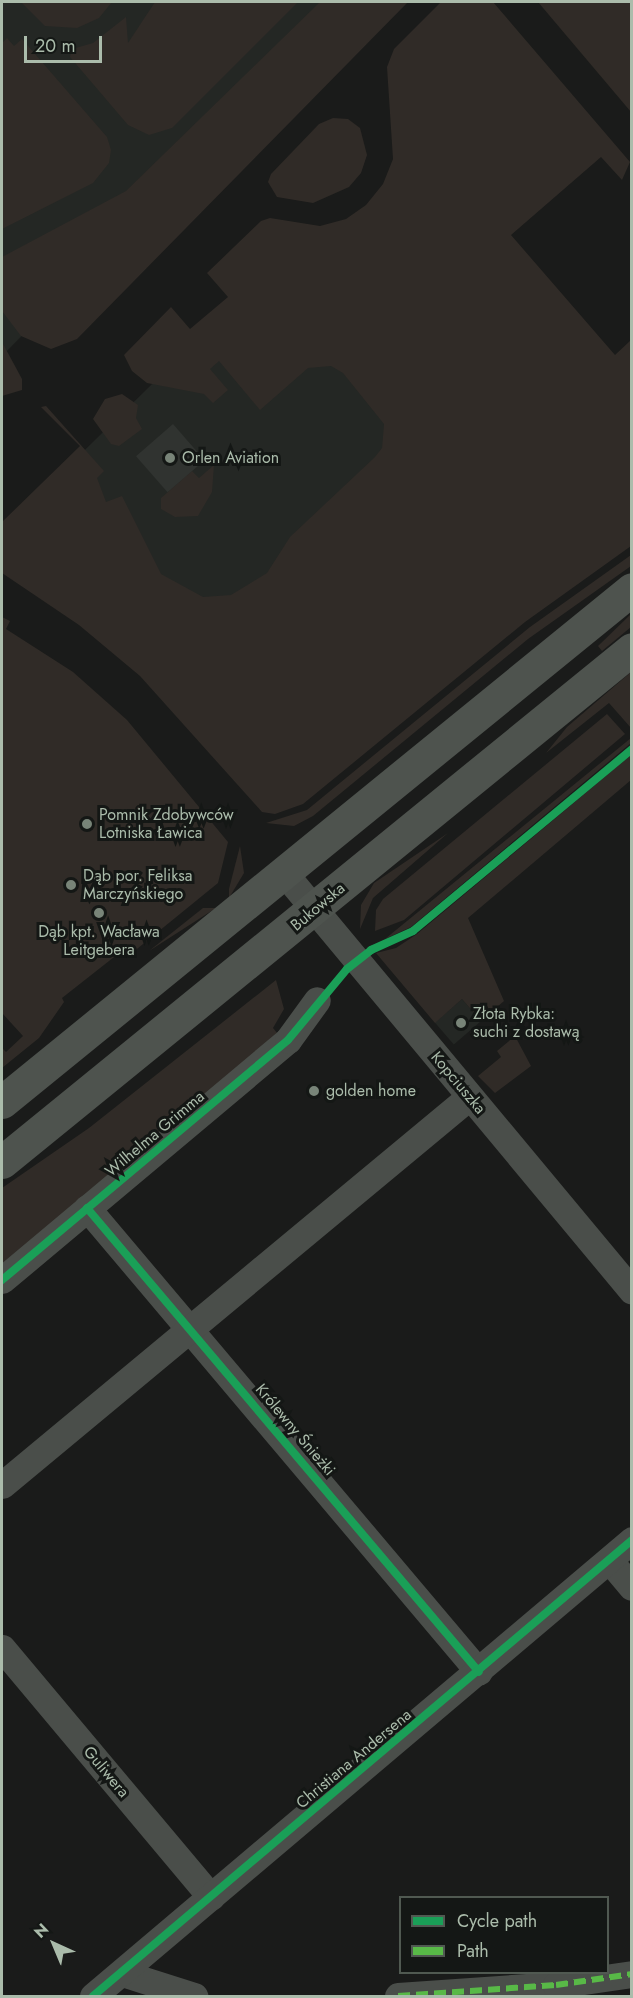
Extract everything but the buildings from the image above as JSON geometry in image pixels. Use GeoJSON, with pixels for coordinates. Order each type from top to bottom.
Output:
{"type":"FeatureCollection","features":[{"type":"Feature","properties":{"kind":"main road"},"geometry":{"type":"LineString","coordinates":[[2,1102],[285,874],[632,589]]}},
{"type":"Feature","properties":{"kind":"main road","name":"Bukowska"},"geometry":{"type":"LineString","coordinates":[[2,1162],[315,910],[632,649]]}},
{"type":"Feature","properties":{"kind":"street","name":"Kopciuszka"},"geometry":{"type":"LineString","coordinates":[[285,874],[632,1291]]}},
{"type":"Feature","properties":{"kind":"street","name":"Wilhelma Grimma"},"geometry":{"type":"LineString","coordinates":[[2,1280],[288,1040],[317,1000]]}},
{"type":"Feature","properties":{"kind":"street"},"geometry":{"type":"LineString","coordinates":[[2,1485],[469,1097]]}},
{"type":"Feature","properties":{"kind":"street","name":"Królewny Śnieżki"},"geometry":{"type":"LineString","coordinates":[[87,1208],[191,1327],[479,1672]]}},
{"type":"Feature","properties":{"kind":"street","name":"Christiana Andersena"},"geometry":{"type":"LineString","coordinates":[[93,1996],[127,1984],[211,1897],[632,1540]]}},
{"type":"Feature","properties":{"kind":"street"},"geometry":{"type":"LineString","coordinates":[[609,1560],[632,1587]]}},
{"type":"Feature","properties":{"kind":"street","name":"Guliwera"},"geometry":{"type":"LineString","coordinates":[[2,1648],[211,1897]]}},
{"type":"Feature","properties":{"kind":"street"},"geometry":{"type":"LineString","coordinates":[[398,1996],[556,1985],[632,1974]]}},
{"type":"Feature","properties":{"kind":"street"},"geometry":{"type":"LineString","coordinates":[[127,1984],[194,1996]]}},
{"type":"Feature","properties":{"kind":"shaded area"},"geometry":{"type":"Polygon","coordinates":[[[2,2],[351,2],[2,356],[2,2]]]}},
{"type":"Feature","properties":{"kind":"shaded area"},"geometry":{"type":"Polygon","coordinates":[[[21,2],[112,2],[99,18],[77,28],[45,26],[21,2]]]}},
{"type":"Feature","properties":{"kind":"shaded area"},"geometry":{"type":"Polygon","coordinates":[[[155,2],[298,2],[172,128],[149,135],[128,125],[70,57],[72,49],[93,43],[126,17],[128,43],[155,2]]]}},
{"type":"Feature","properties":{"kind":"shaded area"},"geometry":{"type":"Polygon","coordinates":[[[320,2],[408,2],[77,339],[51,349],[21,336],[2,311],[2,257],[126,191],[320,2]]]}},
{"type":"Feature","properties":{"kind":"shaded area"},"geometry":{"type":"Polygon","coordinates":[[[441,2],[493,2],[630,162],[622,180],[601,157],[511,235],[615,355],[631,340],[631,546],[525,622],[303,804],[275,814],[262,812],[140,676],[79,625],[2,573],[2,522],[80,446],[41,407],[46,406],[104,471],[97,478],[106,502],[122,496],[161,574],[203,597],[231,595],[267,573],[290,537],[375,457],[382,448],[384,424],[343,373],[331,366],[308,368],[260,410],[219,361],[210,369],[228,390],[213,403],[204,394],[147,383],[132,371],[124,355],[171,307],[190,329],[228,297],[207,273],[261,221],[270,218],[320,226],[346,219],[366,205],[383,184],[393,159],[387,67],[394,49],[441,2]]]}},
{"type":"Feature","properties":{"kind":"shaded area"},"geometry":{"type":"Polygon","coordinates":[[[538,2],[631,2],[631,112],[538,2]]]}},
{"type":"Feature","properties":{"kind":"shaded area"},"geometry":{"type":"Polygon","coordinates":[[[7,38],[14,46],[22,39],[107,137],[111,150],[109,163],[93,183],[2,229],[2,43],[7,38]]]}},
{"type":"Feature","properties":{"kind":"shaded area"},"geometry":{"type":"Polygon","coordinates":[[[333,118],[348,119],[360,128],[367,155],[361,173],[349,187],[313,203],[277,197],[268,182],[271,174],[319,124],[333,118]]]}},
{"type":"Feature","properties":{"kind":"shaded area"},"geometry":{"type":"Polygon","coordinates":[[[249,289],[323,344],[427,461],[219,666],[44,490],[249,289]]]}},
{"type":"Feature","properties":{"kind":"shaded area"},"geometry":{"type":"Polygon","coordinates":[[[2,342],[22,379],[22,390],[2,396],[2,342]]]}},
{"type":"Feature","properties":{"kind":"shaded area"},"geometry":{"type":"Polygon","coordinates":[[[122,394],[138,405],[136,418],[142,429],[119,446],[111,444],[93,419],[105,399],[122,394]]]}},
{"type":"Feature","properties":{"kind":"shaded area"},"geometry":{"type":"Polygon","coordinates":[[[214,465],[212,492],[198,516],[175,517],[161,509],[161,498],[192,471],[199,478],[214,465]]]}},
{"type":"Feature","properties":{"kind":"shaded area"},"geometry":{"type":"Polygon","coordinates":[[[631,555],[631,566],[528,639],[313,816],[294,826],[266,823],[307,810],[530,627],[631,555]]]}},
{"type":"Feature","properties":{"kind":"shaded area"},"geometry":{"type":"Polygon","coordinates":[[[631,614],[631,627],[602,651],[598,646],[631,614]]]}},
{"type":"Feature","properties":{"kind":"shaded area"},"geometry":{"type":"Polygon","coordinates":[[[2,617],[10,621],[6,629],[73,672],[127,720],[228,842],[218,883],[132,953],[123,950],[62,998],[64,1002],[39,1038],[2,1068],[2,1048],[6,1052],[23,1036],[2,1013],[2,617]]]}},
{"type":"Feature","properties":{"kind":"shaded area"},"geometry":{"type":"Polygon","coordinates":[[[631,672],[631,728],[609,703],[546,753],[567,727],[631,672]]]}},
{"type":"Feature","properties":{"kind":"shaded area"},"geometry":{"type":"Polygon","coordinates":[[[607,714],[625,734],[404,920],[375,931],[376,910],[383,899],[607,714]]]}},
{"type":"Feature","properties":{"kind":"shaded area"},"geometry":{"type":"Polygon","coordinates":[[[631,738],[631,743],[411,927],[385,939],[631,738]]]}},
{"type":"Feature","properties":{"kind":"shaded area"},"geometry":{"type":"Polygon","coordinates":[[[631,755],[631,780],[468,918],[504,1001],[481,1021],[462,999],[435,1023],[376,953],[396,948],[417,934],[631,755]]]}},
{"type":"Feature","properties":{"kind":"shaded area"},"geometry":{"type":"Polygon","coordinates":[[[448,833],[373,898],[360,929],[361,905],[374,883],[448,833]]]}},
{"type":"Feature","properties":{"kind":"shaded area"},"geometry":{"type":"Polygon","coordinates":[[[240,846],[244,873],[229,898],[229,889],[240,846]]]}},
{"type":"Feature","properties":{"kind":"shaded area"},"geometry":{"type":"Polygon","coordinates":[[[203,908],[216,908],[149,951],[203,908]]]}},
{"type":"Feature","properties":{"kind":"shaded area"},"geometry":{"type":"Polygon","coordinates":[[[276,980],[284,1009],[273,1028],[278,1034],[2,1266],[2,1188],[89,1128],[276,980]]]}},
{"type":"Feature","properties":{"kind":"shaded area"},"geometry":{"type":"Polygon","coordinates":[[[462,999],[481,1021],[454,1045],[435,1023],[462,999]]]}},
{"type":"Feature","properties":{"kind":"shaded area"},"geometry":{"type":"Polygon","coordinates":[[[515,1036],[531,1066],[495,1093],[478,1076],[501,1057],[497,1051],[515,1036]]]}},
{"type":"Feature","properties":{"kind":"marked path"},"geometry":{"type":"LineString","coordinates":[[398,1996],[556,1985],[632,1974]]}},
{"type":"Feature","properties":{"kind":"cycle path"},"geometry":{"type":"LineString","coordinates":[[2,1280],[288,1040],[347,969],[371,950],[413,931],[632,749]]}},
{"type":"Feature","properties":{"kind":"cycle path"},"geometry":{"type":"LineString","coordinates":[[87,1208],[479,1672]]}},
{"type":"Feature","properties":{"kind":"cycle path"},"geometry":{"type":"LineString","coordinates":[[93,1996],[632,1540]]}},
{"type":"Feature","properties":{"kind":"place","name":"Orlen Aviation"},"geometry":{"type":"Point","coordinates":[170,458]}},
{"type":"Feature","properties":{"kind":"place","name":"Pomnik Zdobywców Lotniska Ławica"},"geometry":{"type":"Point","coordinates":[87,824]}},
{"type":"Feature","properties":{"kind":"place","name":"Dąb por. Feliksa Marczyńskiego"},"geometry":{"type":"Point","coordinates":[71,885]}},
{"type":"Feature","properties":{"kind":"place","name":"Dąb kpt. Wacława Leitgebera"},"geometry":{"type":"Point","coordinates":[99,913]}},
{"type":"Feature","properties":{"kind":"place","name":"Złota Rybka: suchi z dostawą"},"geometry":{"type":"Point","coordinates":[461,1023]}},
{"type":"Feature","properties":{"kind":"place","name":"golden home"},"geometry":{"type":"Point","coordinates":[314,1091]}}]}
